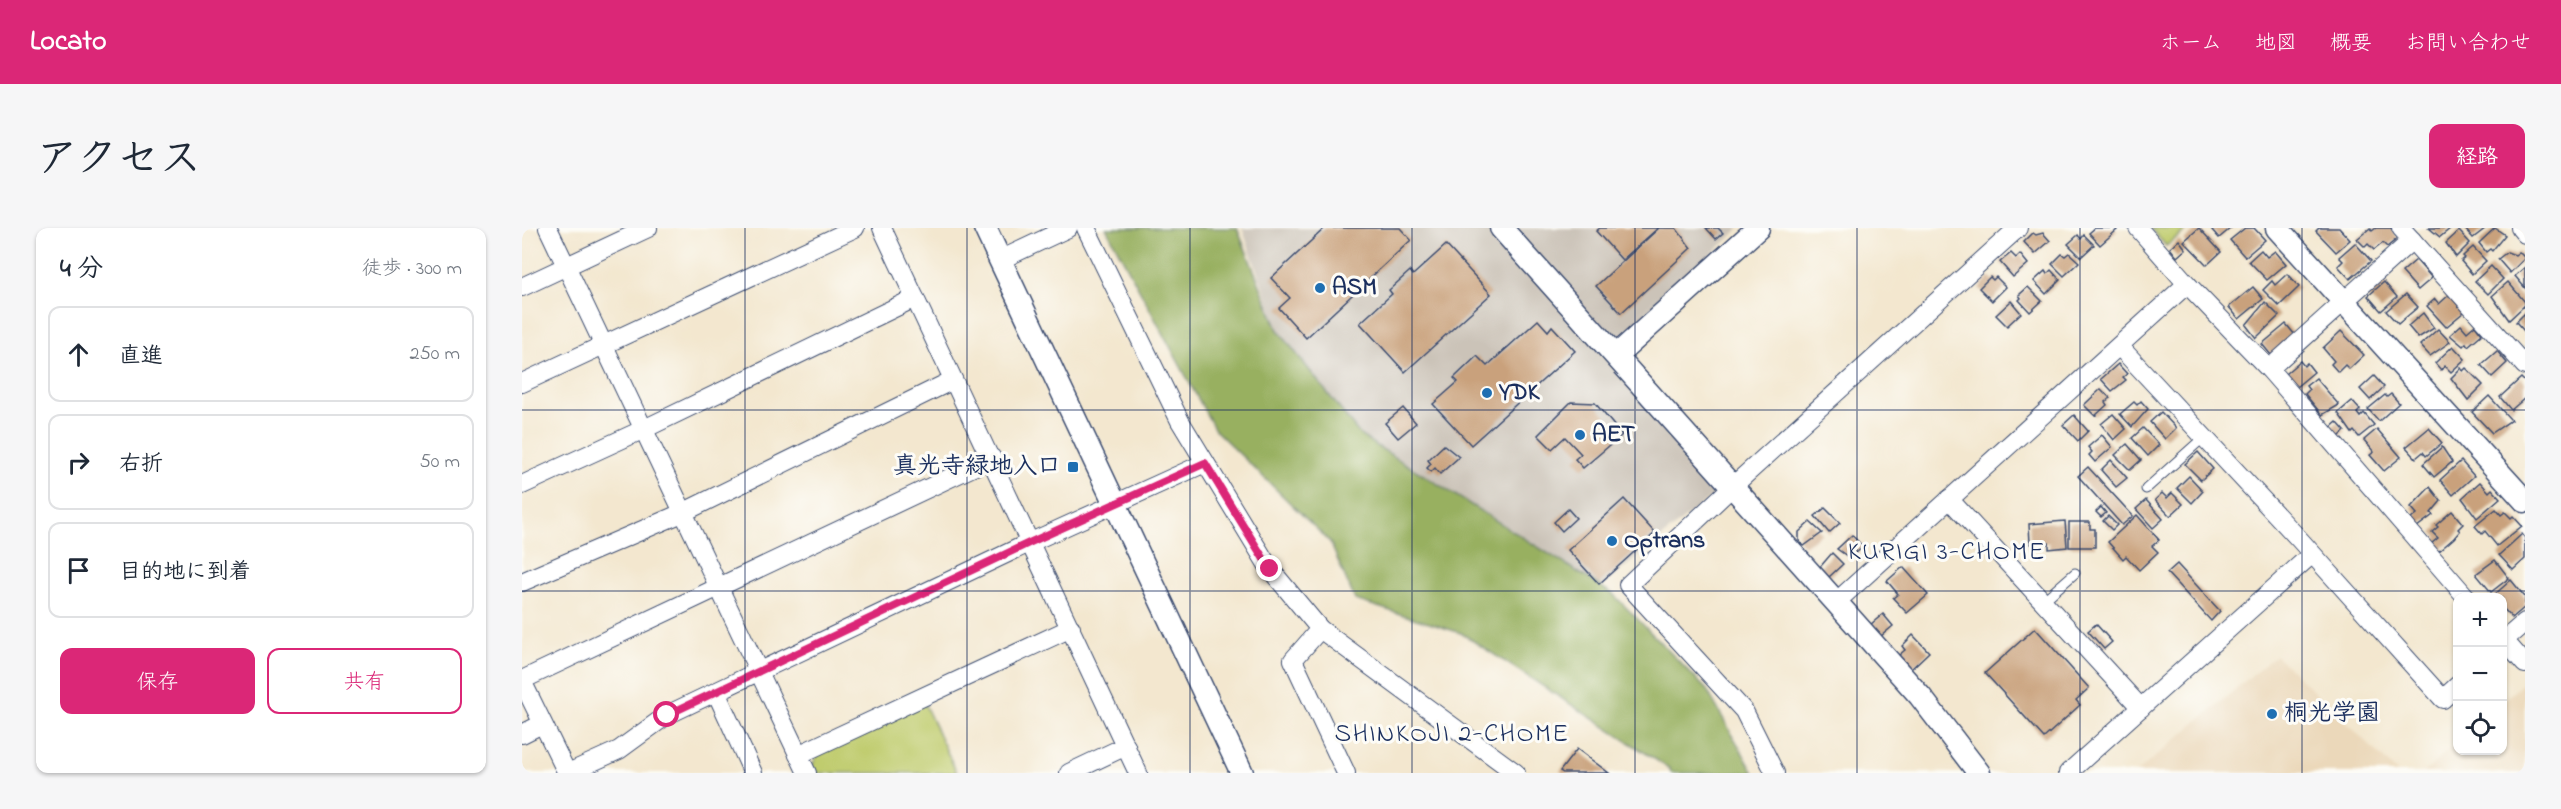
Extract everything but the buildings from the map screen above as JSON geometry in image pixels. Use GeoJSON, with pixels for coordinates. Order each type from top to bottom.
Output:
{"type":"FeatureCollection","features":[{"type":"Feature","properties":{"kind":"street"},"geometry":{"type":"LineString","coordinates":[[548,228],[605,346],[642,430],[807,773]]}},
{"type":"Feature","properties":{"kind":"street"},"geometry":{"type":"LineString","coordinates":[[522,287],[648,228]]}},
{"type":"Feature","properties":{"kind":"street"},"geometry":{"type":"LineString","coordinates":[[522,383],[855,228]]}},
{"type":"Feature","properties":{"kind":"street"},"geometry":{"type":"LineString","coordinates":[[882,228],[1138,773]]}},
{"type":"Feature","properties":{"kind":"street"},"geometry":{"type":"LineString","coordinates":[[985,228],[1242,773]]}},
{"type":"Feature","properties":{"kind":"street"},"geometry":{"type":"LineString","coordinates":[[1000,260],[1068,228]]}},
{"type":"Feature","properties":{"kind":"street"},"geometry":{"type":"LineString","coordinates":[[1086,228],[1146,353],[1205,463],[1270,569],[1320,629],[1516,773]]}},
{"type":"Feature","properties":{"kind":"street"},"geometry":{"type":"LineString","coordinates":[[1501,228],[1920,696],[1979,773]]}},
{"type":"Feature","properties":{"kind":"street"},"geometry":{"type":"LineString","coordinates":[[1617,355],[1758,228]]}},
{"type":"Feature","properties":{"kind":"street"},"geometry":{"type":"LineString","coordinates":[[1775,773],[1744,711],[1628,585],[1733,486],[2018,228]]}},
{"type":"Feature","properties":{"kind":"street"},"geometry":{"type":"LineString","coordinates":[[2138,228],[2187,284],[2269,369],[2464,593]]}},
{"type":"Feature","properties":{"kind":"street"},"geometry":{"type":"LineString","coordinates":[[2277,228],[2525,501]]}},
{"type":"Feature","properties":{"kind":"street"},"geometry":{"type":"LineString","coordinates":[[2520,228],[2525,234]]}},
{"type":"Feature","properties":{"kind":"street"},"geometry":{"type":"LineString","coordinates":[[2269,369],[2344,301],[2407,234],[2524,363]]}},
{"type":"Feature","properties":{"kind":"street"},"geometry":{"type":"LineString","coordinates":[[1835,603],[2187,284]]}},
{"type":"Feature","properties":{"kind":"street"},"geometry":{"type":"LineString","coordinates":[[522,485],[642,430],[915,298]]}},
{"type":"Feature","properties":{"kind":"street"},"geometry":{"type":"LineString","coordinates":[[2120,347],[2443,699],[2453,689]]}},
{"type":"Feature","properties":{"kind":"street"},"geometry":{"type":"LineString","coordinates":[[522,582],[682,513],[953,380]]}},
{"type":"Feature","properties":{"kind":"street"},"geometry":{"type":"LineString","coordinates":[[992,459],[522,681],[567,773],[619,750],[667,715],[1031,542],[1205,463]]}},
{"type":"Feature","properties":{"kind":"street"},"geometry":{"type":"LineString","coordinates":[[1949,499],[2141,708]]}},
{"type":"Feature","properties":{"kind":"street"},"geometry":{"type":"LineString","coordinates":[[2068,773],[2311,555]]}},
{"type":"Feature","properties":{"kind":"street"},"geometry":{"type":"LineString","coordinates":[[2507,637],[2525,622]]}},
{"type":"Feature","properties":{"kind":"street"},"geometry":{"type":"LineString","coordinates":[[798,755],[1071,628]]}},
{"type":"Feature","properties":{"kind":"street"},"geometry":{"type":"LineString","coordinates":[[1320,629],[1293,660],[1346,773]]}},
{"type":"Feature","properties":{"kind":"street"},"geometry":{"type":"LineString","coordinates":[[2507,644],[2525,664]]}},
{"type":"Feature","properties":{"kind":"street"},"geometry":{"type":"LineString","coordinates":[[717,692],[753,773]]}},
{"type":"Feature","properties":{"kind":"street"},"geometry":{"type":"LineString","coordinates":[[522,734],[542,724]]}},
{"type":"Feature","properties":{"kind":"street"},"geometry":{"type":"LineString","coordinates":[[1069,773],[1126,746]]}},
{"type":"Feature","properties":{"kind":"lane"},"geometry":{"type":"LineString","coordinates":[[2146,489],[2204,437]]}},
{"type":"Feature","properties":{"kind":"lane"},"geometry":{"type":"LineString","coordinates":[[2043,601],[2076,573]]}},
{"type":"Feature","properties":{"kind":"shaded area"},"geometry":{"type":"Polygon","coordinates":[[[1242,228],[1740,228],[1601,355],[1718,485],[1717,492],[1601,587],[1361,436],[1278,330],[1242,228]]]}},
{"type":"Feature","properties":{"kind":"shaded area","name":"桐光学園"},"geometry":{"type":"Polygon","coordinates":[[[2276,655],[2398,773],[2136,773],[2276,655]]]}},
{"type":"Feature","properties":{"kind":"shaded area","name":"桐光学園"},"geometry":{"type":"Polygon","coordinates":[[[2524,682],[2525,773],[2424,773],[2453,746],[2453,755],[2507,755],[2507,697],[2524,682]]]}},
{"type":"Feature","properties":{"kind":"green space"},"geometry":{"type":"Polygon","coordinates":[[[1106,228],[1237,228],[1278,330],[1361,436],[1613,594],[1707,690],[1754,773],[1671,773],[1670,769],[1461,633],[1355,600],[1330,542],[1215,430],[1106,228]]]}},
{"type":"Feature","properties":{"kind":"green space"},"geometry":{"type":"Polygon","coordinates":[[[2150,228],[2189,228],[2166,246],[2150,228]]]}},
{"type":"Feature","properties":{"kind":"green space"},"geometry":{"type":"Polygon","coordinates":[[[924,703],[957,773],[815,773],[812,766],[818,753],[924,703]]]}},
{"type":"Feature","properties":{"kind":"place","name":"ASM"},"geometry":{"type":"Point","coordinates":[1320,288]}},
{"type":"Feature","properties":{"kind":"place","name":"YDK"},"geometry":{"type":"Point","coordinates":[1487,393]}},
{"type":"Feature","properties":{"kind":"place","name":"AET"},"geometry":{"type":"Point","coordinates":[1580,435]}},
{"type":"Feature","properties":{"kind":"place","name":"真光寺緑地入口"},"geometry":{"type":"Point","coordinates":[1073,467]}},
{"type":"Feature","properties":{"kind":"place","name":"Optrans"},"geometry":{"type":"Point","coordinates":[1612,541]}},
{"type":"Feature","properties":{"kind":"place","name":"桐光学園"},"geometry":{"type":"Point","coordinates":[2272,714]}},
{"type":"Feature","properties":{"kind":"district","name":"KURIGI 3-CHOME"},"geometry":{"type":"Point","coordinates":[1947,553]}},
{"type":"Feature","properties":{"kind":"district","name":"SHINKOJI 2-CHOME"},"geometry":{"type":"Point","coordinates":[1452,735]}},
{"type":"Feature","properties":{"kind":"route"},"geometry":{"type":"LineString","coordinates":[[667,715],[1031,542],[1205,463],[1270,569]]}}]}
